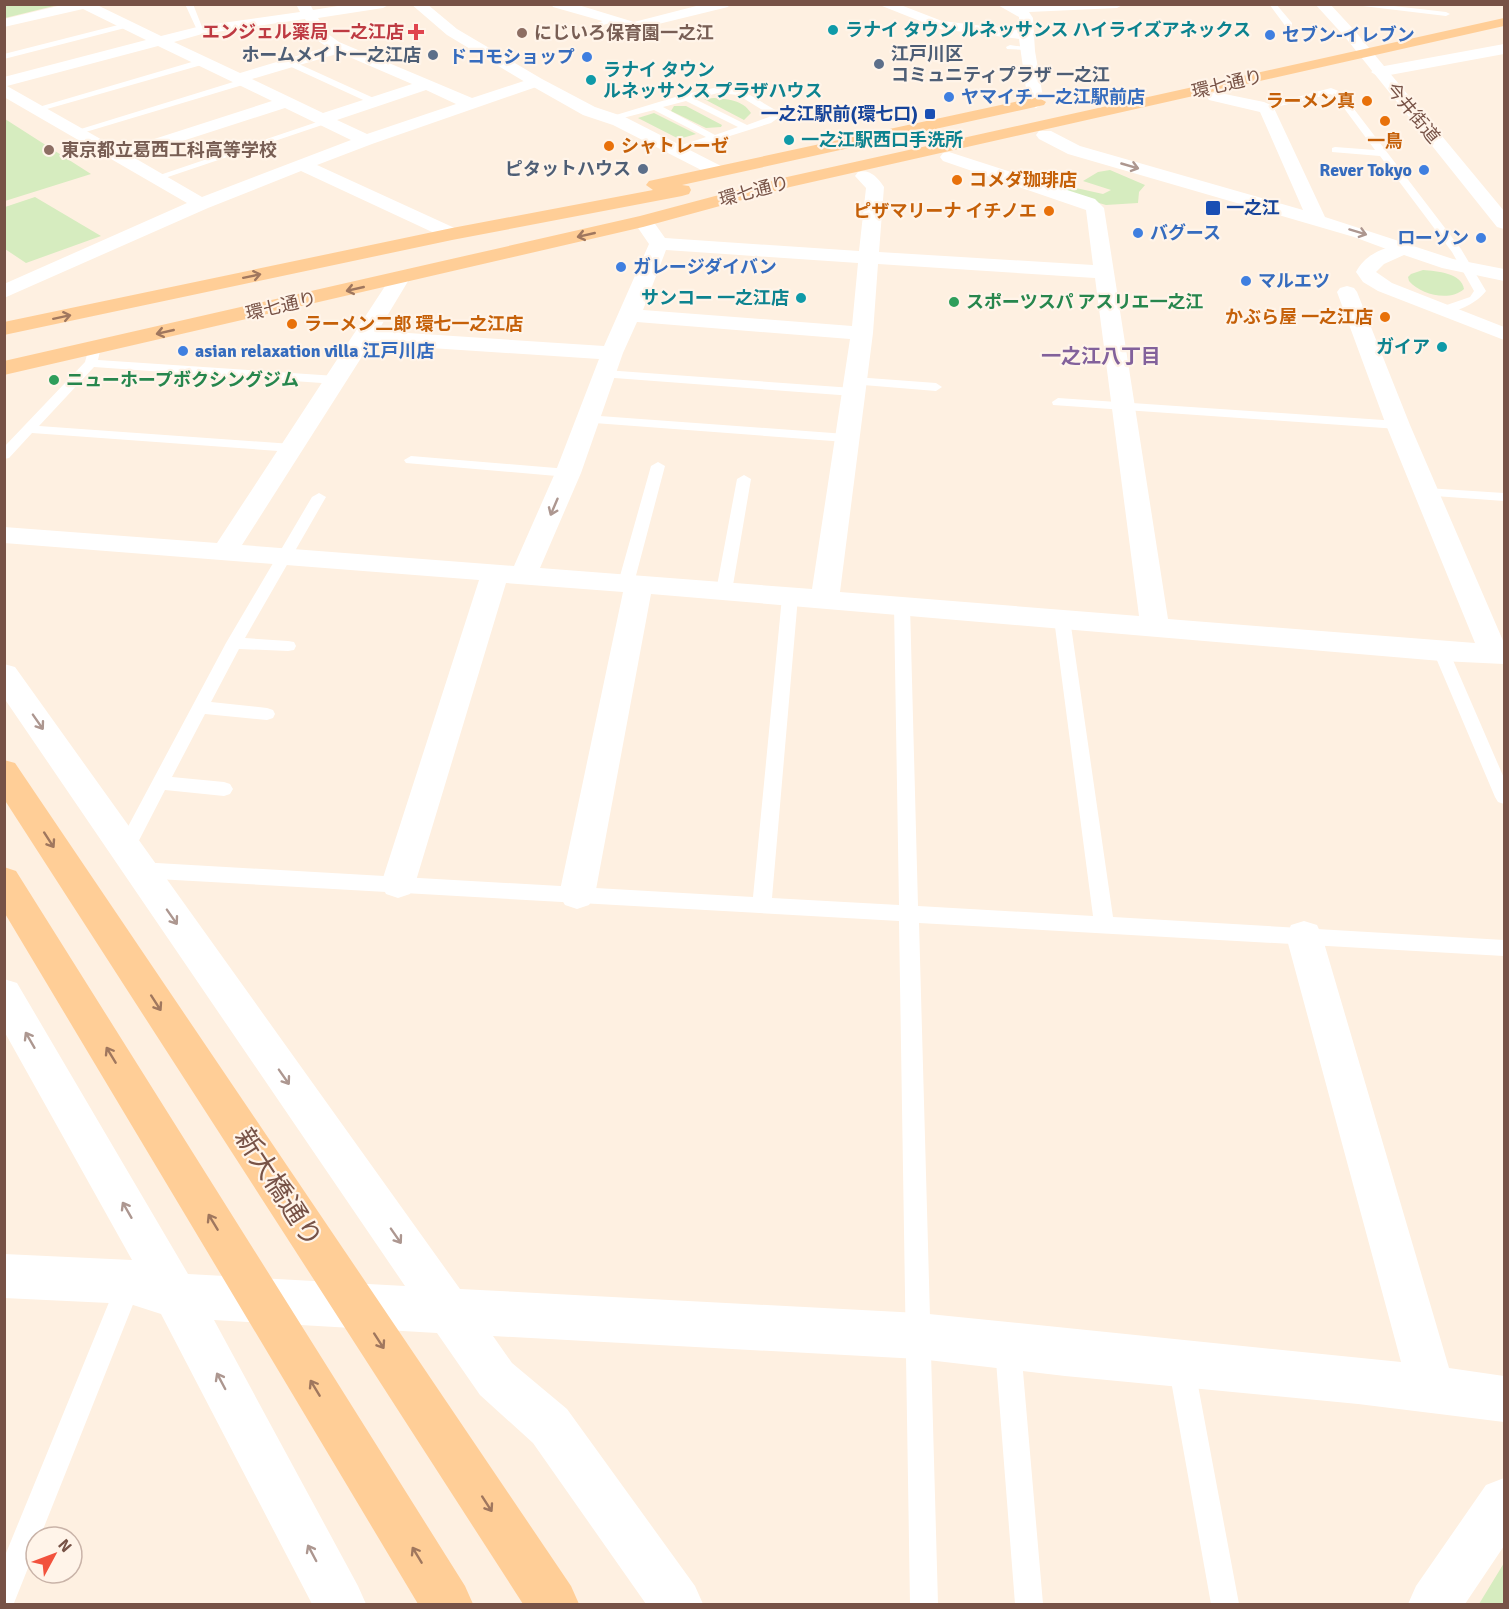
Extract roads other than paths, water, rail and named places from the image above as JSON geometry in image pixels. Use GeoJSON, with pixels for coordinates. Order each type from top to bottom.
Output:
{"type":"FeatureCollection","features":[{"type":"Feature","properties":{"kind":"main road","name":"環七通り"},"geometry":{"type":"LineString","coordinates":[[4,329],[452,234],[660,195],[1504,11]]}},
{"type":"Feature","properties":{"kind":"main road"},"geometry":{"type":"LineString","coordinates":[[1401,24],[1452,13]]}},
{"type":"Feature","properties":{"kind":"main road","name":"環七通り"},"geometry":{"type":"LineString","coordinates":[[4,369],[93,356],[400,278],[643,222],[834,171],[1504,22]]}},
{"type":"Feature","properties":{"kind":"main road"},"geometry":{"type":"LineString","coordinates":[[1332,38],[1369,30]]}},
{"type":"Feature","properties":{"kind":"main road"},"geometry":{"type":"LineString","coordinates":[[643,222],[864,176],[1215,97],[1376,68],[1504,33]]}},
{"type":"Feature","properties":{"kind":"main road"},"geometry":{"type":"LineString","coordinates":[[452,234],[717,171],[1043,101]]}},
{"type":"Feature","properties":{"kind":"main road","name":"新大橋通り"},"geometry":{"type":"LineString","coordinates":[[10,782],[553,1605]]}},
{"type":"Feature","properties":{"kind":"main road"},"geometry":{"type":"LineString","coordinates":[[4,881],[447,1605]]}},
{"type":"Feature","properties":{"kind":"street"},"geometry":{"type":"LineString","coordinates":[[4,82],[201,30],[306,10],[383,4]]}},
{"type":"Feature","properties":{"kind":"street"},"geometry":{"type":"LineString","coordinates":[[418,4],[452,32],[536,82],[589,111],[611,118],[717,171]]}},
{"type":"Feature","properties":{"kind":"street"},"geometry":{"type":"LineString","coordinates":[[558,4],[604,22],[639,25],[723,4]]}},
{"type":"Feature","properties":{"kind":"street"},"geometry":{"type":"LineString","coordinates":[[884,4],[940,25],[1027,41]]}},
{"type":"Feature","properties":{"kind":"street"},"geometry":{"type":"LineString","coordinates":[[1007,6],[1097,7],[1117,4]]}},
{"type":"Feature","properties":{"kind":"street","name":"今井街道"},"geometry":{"type":"LineString","coordinates":[[1322,4],[1350,34],[1503,220]]}},
{"type":"Feature","properties":{"kind":"street"},"geometry":{"type":"LineString","coordinates":[[4,23],[84,5],[366,140]]}},
{"type":"Feature","properties":{"kind":"street"},"geometry":{"type":"LineString","coordinates":[[1007,6],[1024,15],[1030,70],[1043,101]]}},
{"type":"Feature","properties":{"kind":"street"},"geometry":{"type":"LineString","coordinates":[[306,10],[322,37],[340,48],[471,104]]}},
{"type":"Feature","properties":{"kind":"street"},"geometry":{"type":"LineString","coordinates":[[240,80],[340,48]]}},
{"type":"Feature","properties":{"kind":"street"},"geometry":{"type":"LineString","coordinates":[[1376,68],[1504,49]]}},
{"type":"Feature","properties":{"kind":"street"},"geometry":{"type":"LineString","coordinates":[[1464,56],[1494,66]]}},
{"type":"Feature","properties":{"kind":"street"},"geometry":{"type":"LineString","coordinates":[[4,292],[201,204],[366,140],[536,82]]}},
{"type":"Feature","properties":{"kind":"street"},"geometry":{"type":"LineString","coordinates":[[324,120],[426,85]]}},
{"type":"Feature","properties":{"kind":"street"},"geometry":{"type":"LineString","coordinates":[[4,90],[201,204]]}},
{"type":"Feature","properties":{"kind":"street"},"geometry":{"type":"LineString","coordinates":[[1215,97],[1264,107],[1317,220]]}},
{"type":"Feature","properties":{"kind":"street"},"geometry":{"type":"LineString","coordinates":[[118,156],[286,102]]}},
{"type":"Feature","properties":{"kind":"street"},"geometry":{"type":"LineString","coordinates":[[1045,135],[1074,150],[1361,233],[1469,270],[1504,275]]}},
{"type":"Feature","properties":{"kind":"street"},"geometry":{"type":"LineString","coordinates":[[1052,157],[1074,150]]}},
{"type":"Feature","properties":{"kind":"street"},"geometry":{"type":"LineString","coordinates":[[949,157],[1088,203],[1095,208],[1155,627]]}},
{"type":"Feature","properties":{"kind":"street"},"geometry":{"type":"LineString","coordinates":[[302,165],[452,234]]}},
{"type":"Feature","properties":{"kind":"street"},"geometry":{"type":"LineString","coordinates":[[990,172],[1022,165]]}},
{"type":"Feature","properties":{"kind":"street"},"geometry":{"type":"LineString","coordinates":[[825,599],[862,333],[875,186],[864,176]]}},
{"type":"Feature","properties":{"kind":"street"},"geometry":{"type":"LineString","coordinates":[[643,222],[659,244]]}},
{"type":"Feature","properties":{"kind":"street"},"geometry":{"type":"LineString","coordinates":[[659,244],[1104,272]]}},
{"type":"Feature","properties":{"kind":"street"},"geometry":{"type":"LineString","coordinates":[[398,884],[510,573],[568,473],[608,363],[659,244]]}},
{"type":"Feature","properties":{"kind":"street"},"geometry":{"type":"LineString","coordinates":[[1404,249],[1368,267],[1366,272],[1370,278],[1385,287],[1504,334]]}},
{"type":"Feature","properties":{"kind":"street"},"geometry":{"type":"LineString","coordinates":[[225,551],[400,278]]}},
{"type":"Feature","properties":{"kind":"street"},"geometry":{"type":"LineString","coordinates":[[4,535],[510,573],[1440,651],[1499,654],[1426,492],[1347,292]]}},
{"type":"Feature","properties":{"kind":"street"},"geometry":{"type":"LineString","coordinates":[[630,315],[862,333]]}},
{"type":"Feature","properties":{"kind":"street"},"geometry":{"type":"LineString","coordinates":[[364,337],[608,363]]}},
{"type":"Feature","properties":{"kind":"street"},"geometry":{"type":"LineString","coordinates":[[577,894],[632,583]]}},
{"type":"Feature","properties":{"kind":"street"},"geometry":{"type":"LineString","coordinates":[[4,674],[496,1379],[550,1426],[677,1605]]}},
{"type":"Feature","properties":{"kind":"street"},"geometry":{"type":"LineString","coordinates":[[1304,936],[1431,1388]]}},
{"type":"Feature","properties":{"kind":"street"},"geometry":{"type":"LineString","coordinates":[[4,995],[176,1296],[340,1605]]}},
{"type":"Feature","properties":{"kind":"street"},"geometry":{"type":"LineString","coordinates":[[4,1276],[130,1282],[176,1296],[919,1336],[1008,1348],[1431,1388],[1504,1399]]}},
{"type":"Feature","properties":{"kind":"street"},"geometry":{"type":"LineString","coordinates":[[1434,1605],[1504,1503]]}},
{"type":"Feature","properties":{"kind":"lane"},"geometry":{"type":"LineString","coordinates":[[189,4],[201,30]]}},
{"type":"Feature","properties":{"kind":"lane"},"geometry":{"type":"LineString","coordinates":[[1272,4],[1289,25]]}},
{"type":"Feature","properties":{"kind":"lane"},"geometry":{"type":"LineString","coordinates":[[1349,4],[1452,13]]}},
{"type":"Feature","properties":{"kind":"lane"},"geometry":{"type":"LineString","coordinates":[[4,57],[126,25]]}},
{"type":"Feature","properties":{"kind":"lane"},"geometry":{"type":"LineString","coordinates":[[1010,47],[1027,41]]}},
{"type":"Feature","properties":{"kind":"lane"},"geometry":{"type":"LineString","coordinates":[[37,109],[202,62]]}},
{"type":"Feature","properties":{"kind":"lane"},"geometry":{"type":"LineString","coordinates":[[290,63],[375,102]]}},
{"type":"Feature","properties":{"kind":"lane"},"geometry":{"type":"LineString","coordinates":[[1012,70],[1030,70]]}},
{"type":"Feature","properties":{"kind":"lane"},"geometry":{"type":"LineString","coordinates":[[76,132],[240,80]]}},
{"type":"Feature","properties":{"kind":"lane"},"geometry":{"type":"LineString","coordinates":[[611,118],[704,92],[728,90],[740,93],[774,113],[773,118],[768,121],[676,150]]}},
{"type":"Feature","properties":{"kind":"lane"},"geometry":{"type":"LineString","coordinates":[[1264,107],[1330,91],[1338,94],[1469,270],[1480,291],[1474,299],[1442,310]]}},
{"type":"Feature","properties":{"kind":"lane"},"geometry":{"type":"LineString","coordinates":[[686,97],[746,128]]}},
{"type":"Feature","properties":{"kind":"lane"},"geometry":{"type":"LineString","coordinates":[[654,106],[714,138]]}},
{"type":"Feature","properties":{"kind":"lane"},"geometry":{"type":"LineString","coordinates":[[156,178],[324,120]]}},
{"type":"Feature","properties":{"kind":"lane"},"geometry":{"type":"LineString","coordinates":[[1335,150],[1383,153]]}},
{"type":"Feature","properties":{"kind":"lane"},"geometry":{"type":"LineString","coordinates":[[4,455],[93,356],[336,380]]}},
{"type":"Feature","properties":{"kind":"lane"},"geometry":{"type":"LineString","coordinates":[[608,363],[854,386],[936,387]]}},
{"type":"Feature","properties":{"kind":"lane"},"geometry":{"type":"LineString","coordinates":[[1058,402],[1398,425]]}},
{"type":"Feature","properties":{"kind":"lane"},"geometry":{"type":"LineString","coordinates":[[586,419],[846,438]]}},
{"type":"Feature","properties":{"kind":"lane"},"geometry":{"type":"LineString","coordinates":[[29,429],[292,448]]}},
{"type":"Feature","properties":{"kind":"lane"},"geometry":{"type":"LineString","coordinates":[[411,460],[568,473]]}},
{"type":"Feature","properties":{"kind":"lane"},"geometry":{"type":"LineString","coordinates":[[632,583],[658,466]]}},
{"type":"Feature","properties":{"kind":"lane"},"geometry":{"type":"LineString","coordinates":[[724,591],[744,479]]}},
{"type":"Feature","properties":{"kind":"lane"},"geometry":{"type":"LineString","coordinates":[[1426,492],[1504,498]]}},
{"type":"Feature","properties":{"kind":"lane"},"geometry":{"type":"LineString","coordinates":[[319,498],[234,643],[160,783],[132,859],[398,884],[1504,948]]}},
{"type":"Feature","properties":{"kind":"lane"},"geometry":{"type":"LineString","coordinates":[[762,905],[790,597]]}},
{"type":"Feature","properties":{"kind":"lane"},"geometry":{"type":"LineString","coordinates":[[902,605],[924,1605]]}},
{"type":"Feature","properties":{"kind":"lane"},"geometry":{"type":"LineString","coordinates":[[1062,619],[1104,925]]}},
{"type":"Feature","properties":{"kind":"lane"},"geometry":{"type":"LineString","coordinates":[[234,643],[288,646]]}},
{"type":"Feature","properties":{"kind":"lane"},"geometry":{"type":"LineString","coordinates":[[1440,651],[1504,797]]}},
{"type":"Feature","properties":{"kind":"lane"},"geometry":{"type":"LineString","coordinates":[[200,707],[267,714]]}},
{"type":"Feature","properties":{"kind":"lane"},"geometry":{"type":"LineString","coordinates":[[160,783],[224,789]]}},
{"type":"Feature","properties":{"kind":"lane"},"geometry":{"type":"LineString","coordinates":[[4,1593],[130,1282]]}},
{"type":"Feature","properties":{"kind":"lane"},"geometry":{"type":"LineString","coordinates":[[1008,1348],[1029,1605]]}},
{"type":"Feature","properties":{"kind":"lane"},"geometry":{"type":"LineString","coordinates":[[1181,1364],[1225,1605]]}},
{"type":"Feature","properties":{"kind":"place","name":"ラナイ タウン ルネッサンス ハイライズアネックス"},"geometry":{"type":"Point","coordinates":[833,30]}},
{"type":"Feature","properties":{"kind":"place","name":"エンジェル薬局 一之江店"},"geometry":{"type":"Point","coordinates":[416,32]}},
{"type":"Feature","properties":{"kind":"place","name":"にじいろ保育園一之江"},"geometry":{"type":"Point","coordinates":[522,33]}},
{"type":"Feature","properties":{"kind":"place","name":"セブン-イレブン"},"geometry":{"type":"Point","coordinates":[1270,35]}},
{"type":"Feature","properties":{"kind":"place","name":"ホームメイト一之江店"},"geometry":{"type":"Point","coordinates":[433,55]}},
{"type":"Feature","properties":{"kind":"place","name":"ドコモショップ"},"geometry":{"type":"Point","coordinates":[587,57]}},
{"type":"Feature","properties":{"kind":"place","name":"江戸川区 コミュニティプラザ 一之江"},"geometry":{"type":"Point","coordinates":[879,64]}},
{"type":"Feature","properties":{"kind":"place","name":"ラナイ タウン ルネッサンス プラザハウス"},"geometry":{"type":"Point","coordinates":[591,80]}},
{"type":"Feature","properties":{"kind":"place","name":"ヤマイチ 一之江駅前店"},"geometry":{"type":"Point","coordinates":[949,97]}},
{"type":"Feature","properties":{"kind":"place","name":"ラーメン真"},"geometry":{"type":"Point","coordinates":[1367,101]}},
{"type":"Feature","properties":{"kind":"place","name":"一之江駅前(環七口)"},"geometry":{"type":"Point","coordinates":[930,114]}},
{"type":"Feature","properties":{"kind":"place","name":"一鳥"},"geometry":{"type":"Point","coordinates":[1385,121]}},
{"type":"Feature","properties":{"kind":"place","name":"一之江駅西口手洗所"},"geometry":{"type":"Point","coordinates":[789,140]}},
{"type":"Feature","properties":{"kind":"place","name":"シャトレーゼ"},"geometry":{"type":"Point","coordinates":[609,146]}},
{"type":"Feature","properties":{"kind":"place","name":"東京都立葛西工科高等学校"},"geometry":{"type":"Point","coordinates":[49,150]}},
{"type":"Feature","properties":{"kind":"place","name":"ピタットハウス"},"geometry":{"type":"Point","coordinates":[643,169]}},
{"type":"Feature","properties":{"kind":"place","name":"Rever Tokyo"},"geometry":{"type":"Point","coordinates":[1424,170]}},
{"type":"Feature","properties":{"kind":"place","name":"コメダ珈琲店"},"geometry":{"type":"Point","coordinates":[957,180]}},
{"type":"Feature","properties":{"kind":"place","name":"一之江"},"geometry":{"type":"Point","coordinates":[1213,208]}},
{"type":"Feature","properties":{"kind":"place","name":"ピザマリーナ イチノエ"},"geometry":{"type":"Point","coordinates":[1049,211]}},
{"type":"Feature","properties":{"kind":"place","name":"バグース"},"geometry":{"type":"Point","coordinates":[1138,233]}},
{"type":"Feature","properties":{"kind":"place","name":"ローソン"},"geometry":{"type":"Point","coordinates":[1481,238]}},
{"type":"Feature","properties":{"kind":"place","name":"ガレージダイバン"},"geometry":{"type":"Point","coordinates":[621,267]}},
{"type":"Feature","properties":{"kind":"place","name":"マルエツ"},"geometry":{"type":"Point","coordinates":[1246,281]}},
{"type":"Feature","properties":{"kind":"place","name":"サンコー 一之江店"},"geometry":{"type":"Point","coordinates":[801,298]}},
{"type":"Feature","properties":{"kind":"place","name":"スポーツスパ アスリエ一之江"},"geometry":{"type":"Point","coordinates":[954,302]}},
{"type":"Feature","properties":{"kind":"place","name":"かぶら屋 一之江店"},"geometry":{"type":"Point","coordinates":[1385,317]}},
{"type":"Feature","properties":{"kind":"place","name":"ラーメン二郎 環七一之江店"},"geometry":{"type":"Point","coordinates":[292,324]}},
{"type":"Feature","properties":{"kind":"place","name":"ガイア"},"geometry":{"type":"Point","coordinates":[1442,347]}},
{"type":"Feature","properties":{"kind":"place","name":"asian relaxation villa 江戸川店"},"geometry":{"type":"Point","coordinates":[183,351]}},
{"type":"Feature","properties":{"kind":"place","name":"ニューホープボクシングジム"},"geometry":{"type":"Point","coordinates":[54,380]}},
{"type":"Feature","properties":{"kind":"district","name":"一之江八丁目"},"geometry":{"type":"Point","coordinates":[1101,356]}}]}
